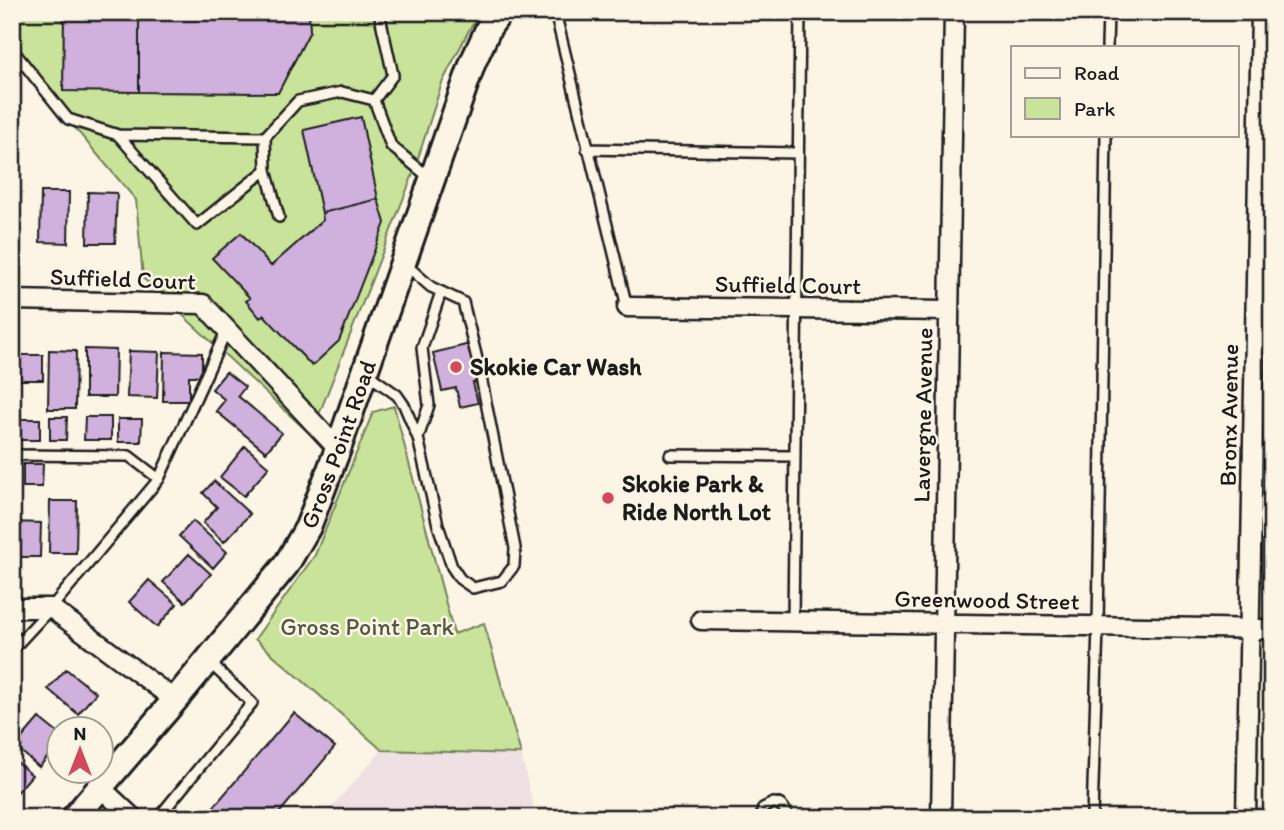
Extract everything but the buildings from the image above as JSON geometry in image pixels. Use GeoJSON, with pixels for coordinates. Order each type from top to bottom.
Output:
{"type":"FeatureCollection","features":[{"type":"Feature","properties":{"kind":"main road","name":"Gross Point Road"},"geometry":{"type":"LineString","coordinates":[[74,818],[286,565],[307,527],[338,449],[473,62],[499,12]]}},
{"type":"Feature","properties":{"kind":"street","name":"Lavergne Avenue"},"geometry":{"type":"LineString","coordinates":[[942,818],[954,12]]}},
{"type":"Feature","properties":{"kind":"street","name":"Bronx Avenue"},"geometry":{"type":"LineString","coordinates":[[1246,818],[1261,12]]}},
{"type":"Feature","properties":{"kind":"street","name":"Suffield Court"},"geometry":{"type":"LineString","coordinates":[[12,300],[204,304],[338,449]]}},
{"type":"Feature","properties":{"kind":"street","name":"Suffield Court"},"geometry":{"type":"LineString","coordinates":[[627,307],[948,311]]}},
{"type":"Feature","properties":{"kind":"street"},"geometry":{"type":"LineString","coordinates":[[12,608],[51,608],[175,700]]}},
{"type":"Feature","properties":{"kind":"street","name":"Greenwood Street"},"geometry":{"type":"LineString","coordinates":[[701,620],[1272,629]]}},
{"type":"Feature","properties":{"kind":"street"},"geometry":{"type":"LineString","coordinates":[[100,788],[133,818]]}},
{"type":"Feature","properties":{"kind":"lane"},"geometry":{"type":"LineString","coordinates":[[374,100],[393,75],[379,12]]}},
{"type":"Feature","properties":{"kind":"lane"},"geometry":{"type":"LineString","coordinates":[[555,12],[627,307]]}},
{"type":"Feature","properties":{"kind":"lane"},"geometry":{"type":"LineString","coordinates":[[793,621],[800,12]]}},
{"type":"Feature","properties":{"kind":"lane"},"geometry":{"type":"LineString","coordinates":[[1107,46],[1108,12]]}},
{"type":"Feature","properties":{"kind":"lane"},"geometry":{"type":"LineString","coordinates":[[12,49],[68,119],[118,135],[265,137]]}},
{"type":"Feature","properties":{"kind":"lane"},"geometry":{"type":"LineString","coordinates":[[279,217],[267,170],[265,137],[298,101],[342,92],[374,100]]}},
{"type":"Feature","properties":{"kind":"lane"},"geometry":{"type":"LineString","coordinates":[[374,100],[391,146],[432,179]]}},
{"type":"Feature","properties":{"kind":"lane"},"geometry":{"type":"LineString","coordinates":[[118,135],[198,225],[267,170]]}},
{"type":"Feature","properties":{"kind":"lane"},"geometry":{"type":"LineString","coordinates":[[1093,818],[1106,136]]}},
{"type":"Feature","properties":{"kind":"lane"},"geometry":{"type":"LineString","coordinates":[[587,149],[798,153]]}},
{"type":"Feature","properties":{"kind":"lane"},"geometry":{"type":"LineString","coordinates":[[364,372],[397,395],[404,405],[418,438],[438,525],[452,567],[460,579],[473,587],[502,581],[514,566],[515,548],[463,302],[430,287],[403,262]]}},
{"type":"Feature","properties":{"kind":"lane"},"geometry":{"type":"LineString","coordinates":[[418,438],[429,405],[422,348],[441,292]]}},
{"type":"Feature","properties":{"kind":"lane"},"geometry":{"type":"LineString","coordinates":[[12,650],[51,608],[159,479],[227,329]]}},
{"type":"Feature","properties":{"kind":"lane"},"geometry":{"type":"LineString","coordinates":[[12,454],[129,456],[159,479]]}},
{"type":"Feature","properties":{"kind":"lane"},"geometry":{"type":"LineString","coordinates":[[670,455],[795,456]]}},
{"type":"Feature","properties":{"kind":"lane"},"geometry":{"type":"LineString","coordinates":[[158,818],[252,703],[207,660]]}},
{"type":"Feature","properties":{"kind":"lane"},"geometry":{"type":"LineString","coordinates":[[761,818],[763,808],[773,803],[781,806],[788,818]]}},
{"type":"Feature","properties":{"kind":"shaded area"},"geometry":{"type":"Polygon","coordinates":[[[520,749],[536,818],[322,818],[382,750],[520,749]]]}},
{"type":"Feature","properties":{"kind":"green space"},"geometry":{"type":"Polygon","coordinates":[[[12,12],[481,12],[442,83],[413,174],[311,435],[143,278],[136,200],[12,54],[12,12]]]}},
{"type":"Feature","properties":{"kind":"green space","name":"Gross Point Park"},"geometry":{"type":"Polygon","coordinates":[[[394,406],[454,634],[484,623],[521,754],[382,750],[255,639],[315,555],[373,412],[394,406]]]}},
{"type":"Feature","properties":{"kind":"place","name":"Skokie Car Wash"},"geometry":{"type":"Point","coordinates":[456,367]}},
{"type":"Feature","properties":{"kind":"place","name":"Skokie Park & Ride North Lot"},"geometry":{"type":"Point","coordinates":[608,498]}}]}
